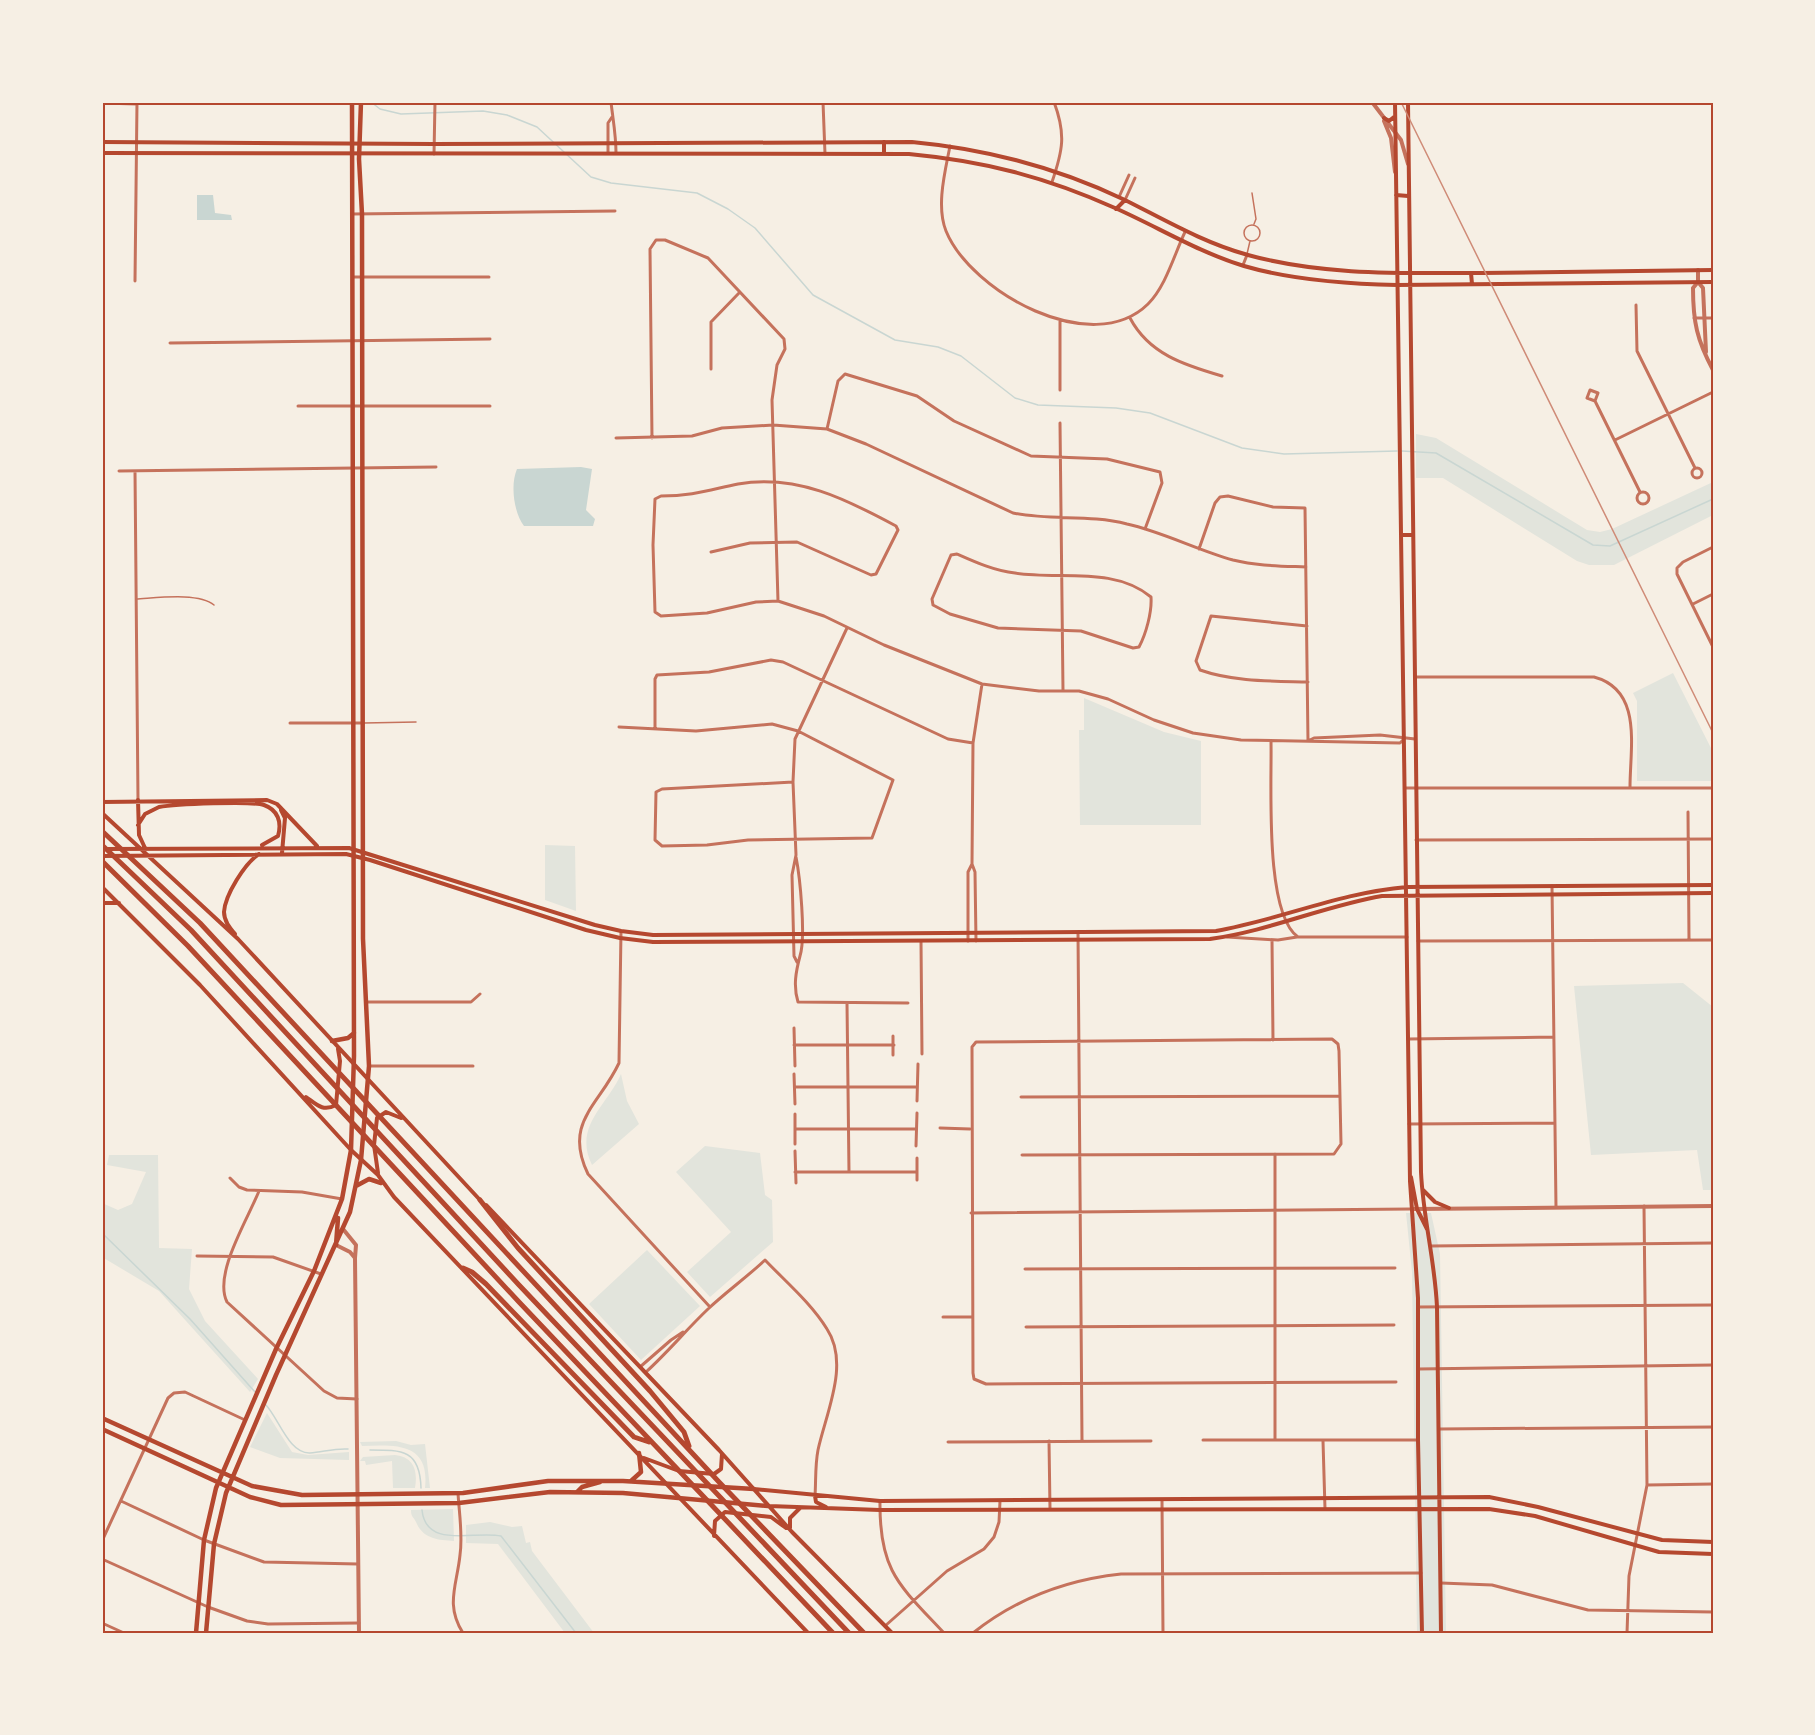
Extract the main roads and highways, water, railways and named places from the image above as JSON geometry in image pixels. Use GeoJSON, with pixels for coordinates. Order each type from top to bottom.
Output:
{"type":"FeatureCollection","features":[{"type":"Feature","properties":{"kind":"highway"},"geometry":{"type":"LineString","coordinates":[[102,831],[192,915],[690,1451],[864,1633]]}},
{"type":"Feature","properties":{"kind":"highway"},"geometry":{"type":"LineString","coordinates":[[102,847],[191,930],[756,1538],[849,1633]]}},
{"type":"Feature","properties":{"kind":"highway"},"geometry":{"type":"LineString","coordinates":[[102,861],[188,946],[650,1442],[833,1633]]}},
{"type":"Feature","properties":{"kind":"highway"},"geometry":{"type":"LineString","coordinates":[[480,1200],[518,1248],[650,1390],[684,1432],[690,1451]]}},
{"type":"Feature","properties":{"kind":"highway"},"geometry":{"type":"LineString","coordinates":[[463,1268],[472,1272],[486,1284],[634,1437],[650,1442]]}},
{"type":"Feature","properties":{"kind":"main road"},"geometry":{"type":"LineString","coordinates":[[336,1245],[341,1201],[351,1150],[354,1064],[352,102]]}},
{"type":"Feature","properties":{"kind":"main road"},"geometry":{"type":"LineString","coordinates":[[206,1633],[214,1544],[228,1487],[268,1392],[343,1229],[361,1160],[369,1066],[363,939],[360,154],[362,102]]}},
{"type":"Feature","properties":{"kind":"main road"},"geometry":{"type":"LineString","coordinates":[[1395,102],[1409,1124],[1411,1209],[1418,1307],[1422,1633]]}},
{"type":"Feature","properties":{"kind":"main road"},"geometry":{"type":"LineString","coordinates":[[1408,102],[1408,285],[1421,1187],[1431,1246],[1437,1307],[1441,1633]]}},
{"type":"Feature","properties":{"kind":"main road"},"geometry":{"type":"LineString","coordinates":[[1382,117],[1390,121],[1395,113]]}},
{"type":"Feature","properties":{"kind":"main road"},"geometry":{"type":"LineString","coordinates":[[102,142],[434,144],[884,142],[950,146],[1009,156],[1055,171],[1119,197],[1185,232],[1247,255],[1312,267],[1368,273],[1713,270]]}},
{"type":"Feature","properties":{"kind":"main road"},"geometry":{"type":"LineString","coordinates":[[215,142],[215,153]]}},
{"type":"Feature","properties":{"kind":"main road"},"geometry":{"type":"LineString","coordinates":[[766,153],[767,142]]}},
{"type":"Feature","properties":{"kind":"main road"},"geometry":{"type":"LineString","coordinates":[[884,142],[884,154]]}},
{"type":"Feature","properties":{"kind":"main road"},"geometry":{"type":"LineString","coordinates":[[272,143],[272,153]]}},
{"type":"Feature","properties":{"kind":"main road"},"geometry":{"type":"LineString","coordinates":[[488,143],[489,154]]}},
{"type":"Feature","properties":{"kind":"main road"},"geometry":{"type":"LineString","coordinates":[[684,144],[684,155]]}},
{"type":"Feature","properties":{"kind":"main road"},"geometry":{"type":"LineString","coordinates":[[102,153],[578,155],[766,153],[884,154],[948,158],[984,163],[1052,182],[1116,209],[1180,242],[1243,266],[1310,278],[1397,285],[1713,282]]}},
{"type":"Feature","properties":{"kind":"main road"},"geometry":{"type":"LineString","coordinates":[[1396,195],[1408,196]]}},
{"type":"Feature","properties":{"kind":"main road"},"geometry":{"type":"LineString","coordinates":[[1116,209],[1119,197]]}},
{"type":"Feature","properties":{"kind":"main road"},"geometry":{"type":"LineString","coordinates":[[1116,209],[1125,200]]}},
{"type":"Feature","properties":{"kind":"main road"},"geometry":{"type":"LineString","coordinates":[[1616,271],[1617,282]]}},
{"type":"Feature","properties":{"kind":"main road"},"geometry":{"type":"LineString","coordinates":[[1549,272],[1549,283]]}},
{"type":"Feature","properties":{"kind":"main road"},"geometry":{"type":"LineString","coordinates":[[1471,273],[1472,284]]}},
{"type":"Feature","properties":{"kind":"main road"},"geometry":{"type":"LineString","coordinates":[[1401,535],[1413,535]]}},
{"type":"Feature","properties":{"kind":"main road"},"geometry":{"type":"LineString","coordinates":[[352,597],[362,597]]}},
{"type":"Feature","properties":{"kind":"main road"},"geometry":{"type":"LineString","coordinates":[[1403,599],[1414,599]]}},
{"type":"Feature","properties":{"kind":"main road"},"geometry":{"type":"LineString","coordinates":[[1404,677],[1414,677]]}},
{"type":"Feature","properties":{"kind":"main road"},"geometry":{"type":"LineString","coordinates":[[353,778],[363,778]]}},
{"type":"Feature","properties":{"kind":"main road"},"geometry":{"type":"LineString","coordinates":[[138,800],[139,835],[147,852]]}},
{"type":"Feature","properties":{"kind":"main road"},"geometry":{"type":"LineString","coordinates":[[102,802],[267,800],[277,804],[318,846]]}},
{"type":"Feature","properties":{"kind":"main road"},"geometry":{"type":"LineString","coordinates":[[277,804],[285,818],[282,853]]}},
{"type":"Feature","properties":{"kind":"main road"},"geometry":{"type":"LineString","coordinates":[[138,825],[145,813],[159,807],[262,805],[277,814],[280,830],[272,841],[258,847]]}},
{"type":"Feature","properties":{"kind":"main road"},"geometry":{"type":"LineString","coordinates":[[102,813],[147,852],[238,939],[406,1122],[480,1200],[498,1215],[722,1453],[792,1532],[892,1633]]}},
{"type":"Feature","properties":{"kind":"main road"},"geometry":{"type":"LineString","coordinates":[[102,847],[318,846],[354,849],[621,931],[658,935],[1216,931],[1254,924],[1331,899],[1373,890],[1407,887],[1713,885]]}},
{"type":"Feature","properties":{"kind":"main road"},"geometry":{"type":"LineString","coordinates":[[102,856],[282,853],[354,856],[620,938],[653,942],[1217,938],[1376,897],[1416,894],[1713,893]]}},
{"type":"Feature","properties":{"kind":"main road"},"geometry":{"type":"LineString","coordinates":[[238,939],[225,920],[224,912],[237,880],[250,860],[260,854]]}},
{"type":"Feature","properties":{"kind":"main road"},"geometry":{"type":"LineString","coordinates":[[417,867],[417,875]]}},
{"type":"Feature","properties":{"kind":"main road"},"geometry":{"type":"LineString","coordinates":[[1621,886],[1621,893]]}},
{"type":"Feature","properties":{"kind":"main road"},"geometry":{"type":"LineString","coordinates":[[102,887],[299,1091],[351,1150],[378,1175]]}},
{"type":"Feature","properties":{"kind":"main road"},"geometry":{"type":"LineString","coordinates":[[1486,887],[1486,894]]}},
{"type":"Feature","properties":{"kind":"main road"},"geometry":{"type":"LineString","coordinates":[[487,898],[490,891]]}},
{"type":"Feature","properties":{"kind":"main road"},"geometry":{"type":"LineString","coordinates":[[499,895],[499,902]]}},
{"type":"Feature","properties":{"kind":"main road"},"geometry":{"type":"LineString","coordinates":[[1331,899],[1334,907]]}},
{"type":"Feature","properties":{"kind":"main road"},"geometry":{"type":"LineString","coordinates":[[102,903],[119,903]]}},
{"type":"Feature","properties":{"kind":"main road"},"geometry":{"type":"LineString","coordinates":[[1216,931],[1217,938]]}},
{"type":"Feature","properties":{"kind":"main road"},"geometry":{"type":"LineString","coordinates":[[1143,932],[1143,940]]}},
{"type":"Feature","properties":{"kind":"main road"},"geometry":{"type":"LineString","coordinates":[[883,934],[883,941]]}},
{"type":"Feature","properties":{"kind":"main road"},"geometry":{"type":"LineString","coordinates":[[354,941],[363,939]]}},
{"type":"Feature","properties":{"kind":"main road"},"geometry":{"type":"LineString","coordinates":[[1407,973],[1417,974]]}},
{"type":"Feature","properties":{"kind":"main road"},"geometry":{"type":"LineString","coordinates":[[332,1041],[348,1038],[354,1033]]}},
{"type":"Feature","properties":{"kind":"main road"},"geometry":{"type":"LineString","coordinates":[[299,1091],[321,1108],[336,1105],[340,1061],[337,1046]]}},
{"type":"Feature","properties":{"kind":"main road"},"geometry":{"type":"LineString","coordinates":[[406,1122],[386,1112],[377,1118],[374,1146],[381,1183],[808,1633]]}},
{"type":"Feature","properties":{"kind":"main road"},"geometry":{"type":"LineString","coordinates":[[1410,1174],[1417,1209],[1422,1224],[1427,1229]]}},
{"type":"Feature","properties":{"kind":"main road"},"geometry":{"type":"LineString","coordinates":[[356,1186],[369,1179],[381,1183]]}},
{"type":"Feature","properties":{"kind":"main road"},"geometry":{"type":"LineString","coordinates":[[1421,1187],[1435,1202],[1449,1208]]}},
{"type":"Feature","properties":{"kind":"main road"},"geometry":{"type":"LineString","coordinates":[[196,1633],[204,1540],[218,1483],[276,1349],[314,1271],[341,1201]]}},
{"type":"Feature","properties":{"kind":"main road"},"geometry":{"type":"LineString","coordinates":[[267,1371],[276,1375]]}},
{"type":"Feature","properties":{"kind":"main road"},"geometry":{"type":"LineString","coordinates":[[102,1418],[231,1478],[268,1491],[302,1495],[458,1493],[527,1482],[623,1481],[880,1501],[1050,1498],[1489,1497],[1538,1507],[1662,1540],[1713,1542]]}},
{"type":"Feature","properties":{"kind":"main road"},"geometry":{"type":"LineString","coordinates":[[102,1429],[218,1483],[265,1502],[302,1506],[459,1503],[526,1493],[577,1492],[623,1493],[680,1500],[800,1508],[880,1510],[1440,1509],[1506,1511],[1535,1516],[1659,1552],[1713,1554]]}},
{"type":"Feature","properties":{"kind":"main road"},"geometry":{"type":"LineString","coordinates":[[641,1455],[679,1471],[714,1474],[721,1469],[722,1453]]}},
{"type":"Feature","properties":{"kind":"main road"},"geometry":{"type":"LineString","coordinates":[[630,1482],[641,1472],[641,1455]]}},
{"type":"Feature","properties":{"kind":"main road"},"geometry":{"type":"LineString","coordinates":[[577,1492],[582,1487],[592,1486],[602,1481]]}},
{"type":"Feature","properties":{"kind":"main road"},"geometry":{"type":"LineString","coordinates":[[623,1481],[623,1493]]}},
{"type":"Feature","properties":{"kind":"main road"},"geometry":{"type":"LineString","coordinates":[[526,1493],[527,1482]]}},
{"type":"Feature","properties":{"kind":"main road"},"geometry":{"type":"LineString","coordinates":[[302,1495],[302,1506]]}},
{"type":"Feature","properties":{"kind":"main road"},"geometry":{"type":"LineString","coordinates":[[815,1496],[819,1505],[833,1509]]}},
{"type":"Feature","properties":{"kind":"main road"},"geometry":{"type":"LineString","coordinates":[[1243,1498],[1243,1509]]}},
{"type":"Feature","properties":{"kind":"main road"},"geometry":{"type":"LineString","coordinates":[[1535,1516],[1538,1507]]}},
{"type":"Feature","properties":{"kind":"main road"},"geometry":{"type":"LineString","coordinates":[[792,1532],[790,1518],[800,1508]]}},
{"type":"Feature","properties":{"kind":"main road"},"geometry":{"type":"LineString","coordinates":[[714,1536],[715,1521],[725,1512],[771,1517],[792,1532]]}},
{"type":"Feature","properties":{"kind":"waterway"},"geometry":{"type":"LineString","coordinates":[[371,102],[380,109],[401,114],[483,111],[507,115],[537,127],[591,177],[611,183],[697,193],[728,209],[755,228],[813,295],[895,340],[938,347],[961,356],[1015,398],[1038,405],[1116,408],[1150,413],[1242,448],[1284,454],[1397,451]]}},
{"type":"Feature","properties":{"kind":"waterway"},"geometry":{"type":"LineString","coordinates":[[1402,451],[1436,453],[1593,545],[1610,546],[1713,499]]}},
{"type":"Feature","properties":{"kind":"waterway"},"geometry":{"type":"LineString","coordinates":[[102,1233],[190,1319],[255,1392]]}},
{"type":"Feature","properties":{"kind":"waterway"},"geometry":{"type":"LineString","coordinates":[[266,1405],[290,1442],[303,1452],[348,1449]]}},
{"type":"Feature","properties":{"kind":"waterway"},"geometry":{"type":"LineString","coordinates":[[370,1450],[400,1452],[408,1455],[417,1466],[421,1488]]}},
{"type":"Feature","properties":{"kind":"waterway"},"geometry":{"type":"LineString","coordinates":[[422,1510],[426,1522],[433,1530],[442,1534],[501,1536],[576,1633]]}},
{"type":"Feature","properties":{"kind":"railway"},"geometry":{"type":"LineString","coordinates":[[1401,102],[1713,733]]}}]}
